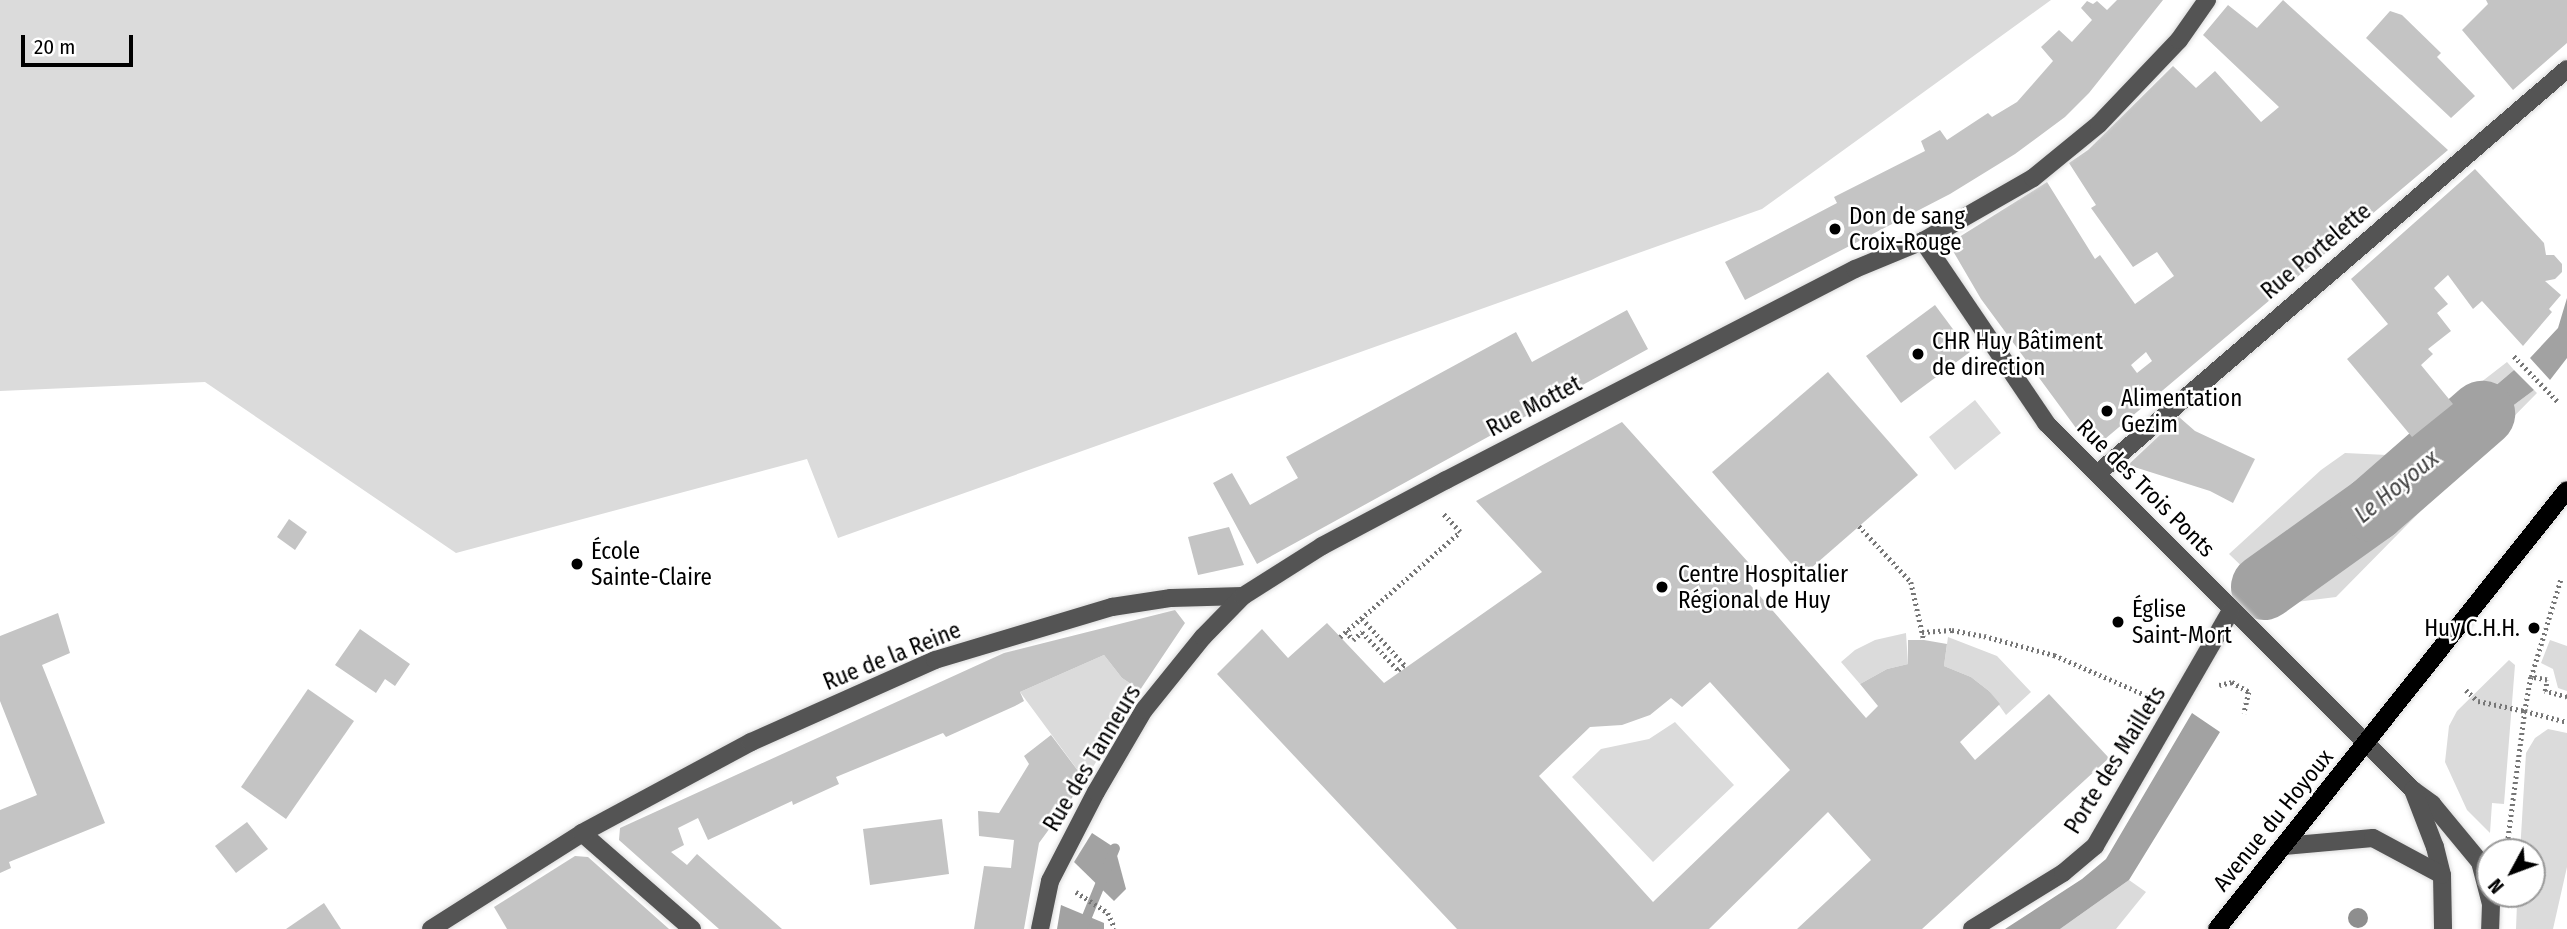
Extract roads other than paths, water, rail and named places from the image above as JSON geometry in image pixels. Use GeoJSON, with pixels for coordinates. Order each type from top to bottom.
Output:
{"type":"FeatureCollection","features":[{"type":"Feature","properties":{"kind":"main road","name":"Avenue du Hoyoux"},"geometry":{"type":"LineString","coordinates":[[2217,929],[2567,490]]}},
{"type":"Feature","properties":{"kind":"street","name":"Rue Mottet"},"geometry":{"type":"LineString","coordinates":[[1243,597],[1322,546],[1654,370],[1854,269],[1923,241],[2033,178],[2099,124],[2179,40],[2207,0]]}},
{"type":"Feature","properties":{"kind":"street","name":"Rue Portelette"},"geometry":{"type":"LineString","coordinates":[[2098,473],[2567,69]]}},
{"type":"Feature","properties":{"kind":"street","name":"Rue des Trois Ponts"},"geometry":{"type":"LineString","coordinates":[[1923,241],[2046,423],[2413,790],[2432,804],[2480,862],[2491,904],[2490,929]]}},
{"type":"Feature","properties":{"kind":"street","name":"Rue de la Reine"},"geometry":{"type":"LineString","coordinates":[[431,929],[582,833],[751,742],[935,660],[1112,607],[1171,598],[1243,597]]}},
{"type":"Feature","properties":{"kind":"street","name":"Rue des Tanneurs"},"geometry":{"type":"LineString","coordinates":[[1040,929],[1050,881],[1096,792],[1144,710],[1203,637],[1243,597]]}},
{"type":"Feature","properties":{"kind":"street","name":"Porte des Maillets"},"geometry":{"type":"LineString","coordinates":[[1972,929],[2063,873],[2095,846],[2176,708],[2200,683],[2231,610]]}},
{"type":"Feature","properties":{"kind":"street"},"geometry":{"type":"LineString","coordinates":[[2413,790],[2435,847],[2442,875],[2443,929]]}},
{"type":"Feature","properties":{"kind":"street"},"geometry":{"type":"LineString","coordinates":[[582,833],[692,929]]}},
{"type":"Feature","properties":{"kind":"street"},"geometry":{"type":"LineString","coordinates":[[2284,846],[2373,838],[2442,875]]}},
{"type":"Feature","properties":{"kind":"waterway","name":"Le Hoyoux"},"geometry":{"type":"LineString","coordinates":[[2264,587],[2373,509],[2482,414]]}},
{"type":"Feature","properties":{"kind":"waterway"},"geometry":{"type":"LineString","coordinates":[[1082,929],[1115,848]]}},
{"type":"Feature","properties":{"kind":"place","name":"Don de sang Croix-Rouge"},"geometry":{"type":"Point","coordinates":[1835,229]}},
{"type":"Feature","properties":{"kind":"place","name":"CHR Huy Bâtiment de direction"},"geometry":{"type":"Point","coordinates":[1918,354]}},
{"type":"Feature","properties":{"kind":"place","name":"Alimentation Gezim"},"geometry":{"type":"Point","coordinates":[2107,411]}},
{"type":"Feature","properties":{"kind":"place","name":"École Sainte-Claire"},"geometry":{"type":"Point","coordinates":[577,564]}},
{"type":"Feature","properties":{"kind":"place","name":"Centre Hospitalier Régional de Huy"},"geometry":{"type":"Point","coordinates":[1662,587]}},
{"type":"Feature","properties":{"kind":"place","name":"Église Saint-Mort"},"geometry":{"type":"Point","coordinates":[2118,622]}},
{"type":"Feature","properties":{"kind":"place","name":"Huy C.H.H."},"geometry":{"type":"Point","coordinates":[2534,628]}}]}
